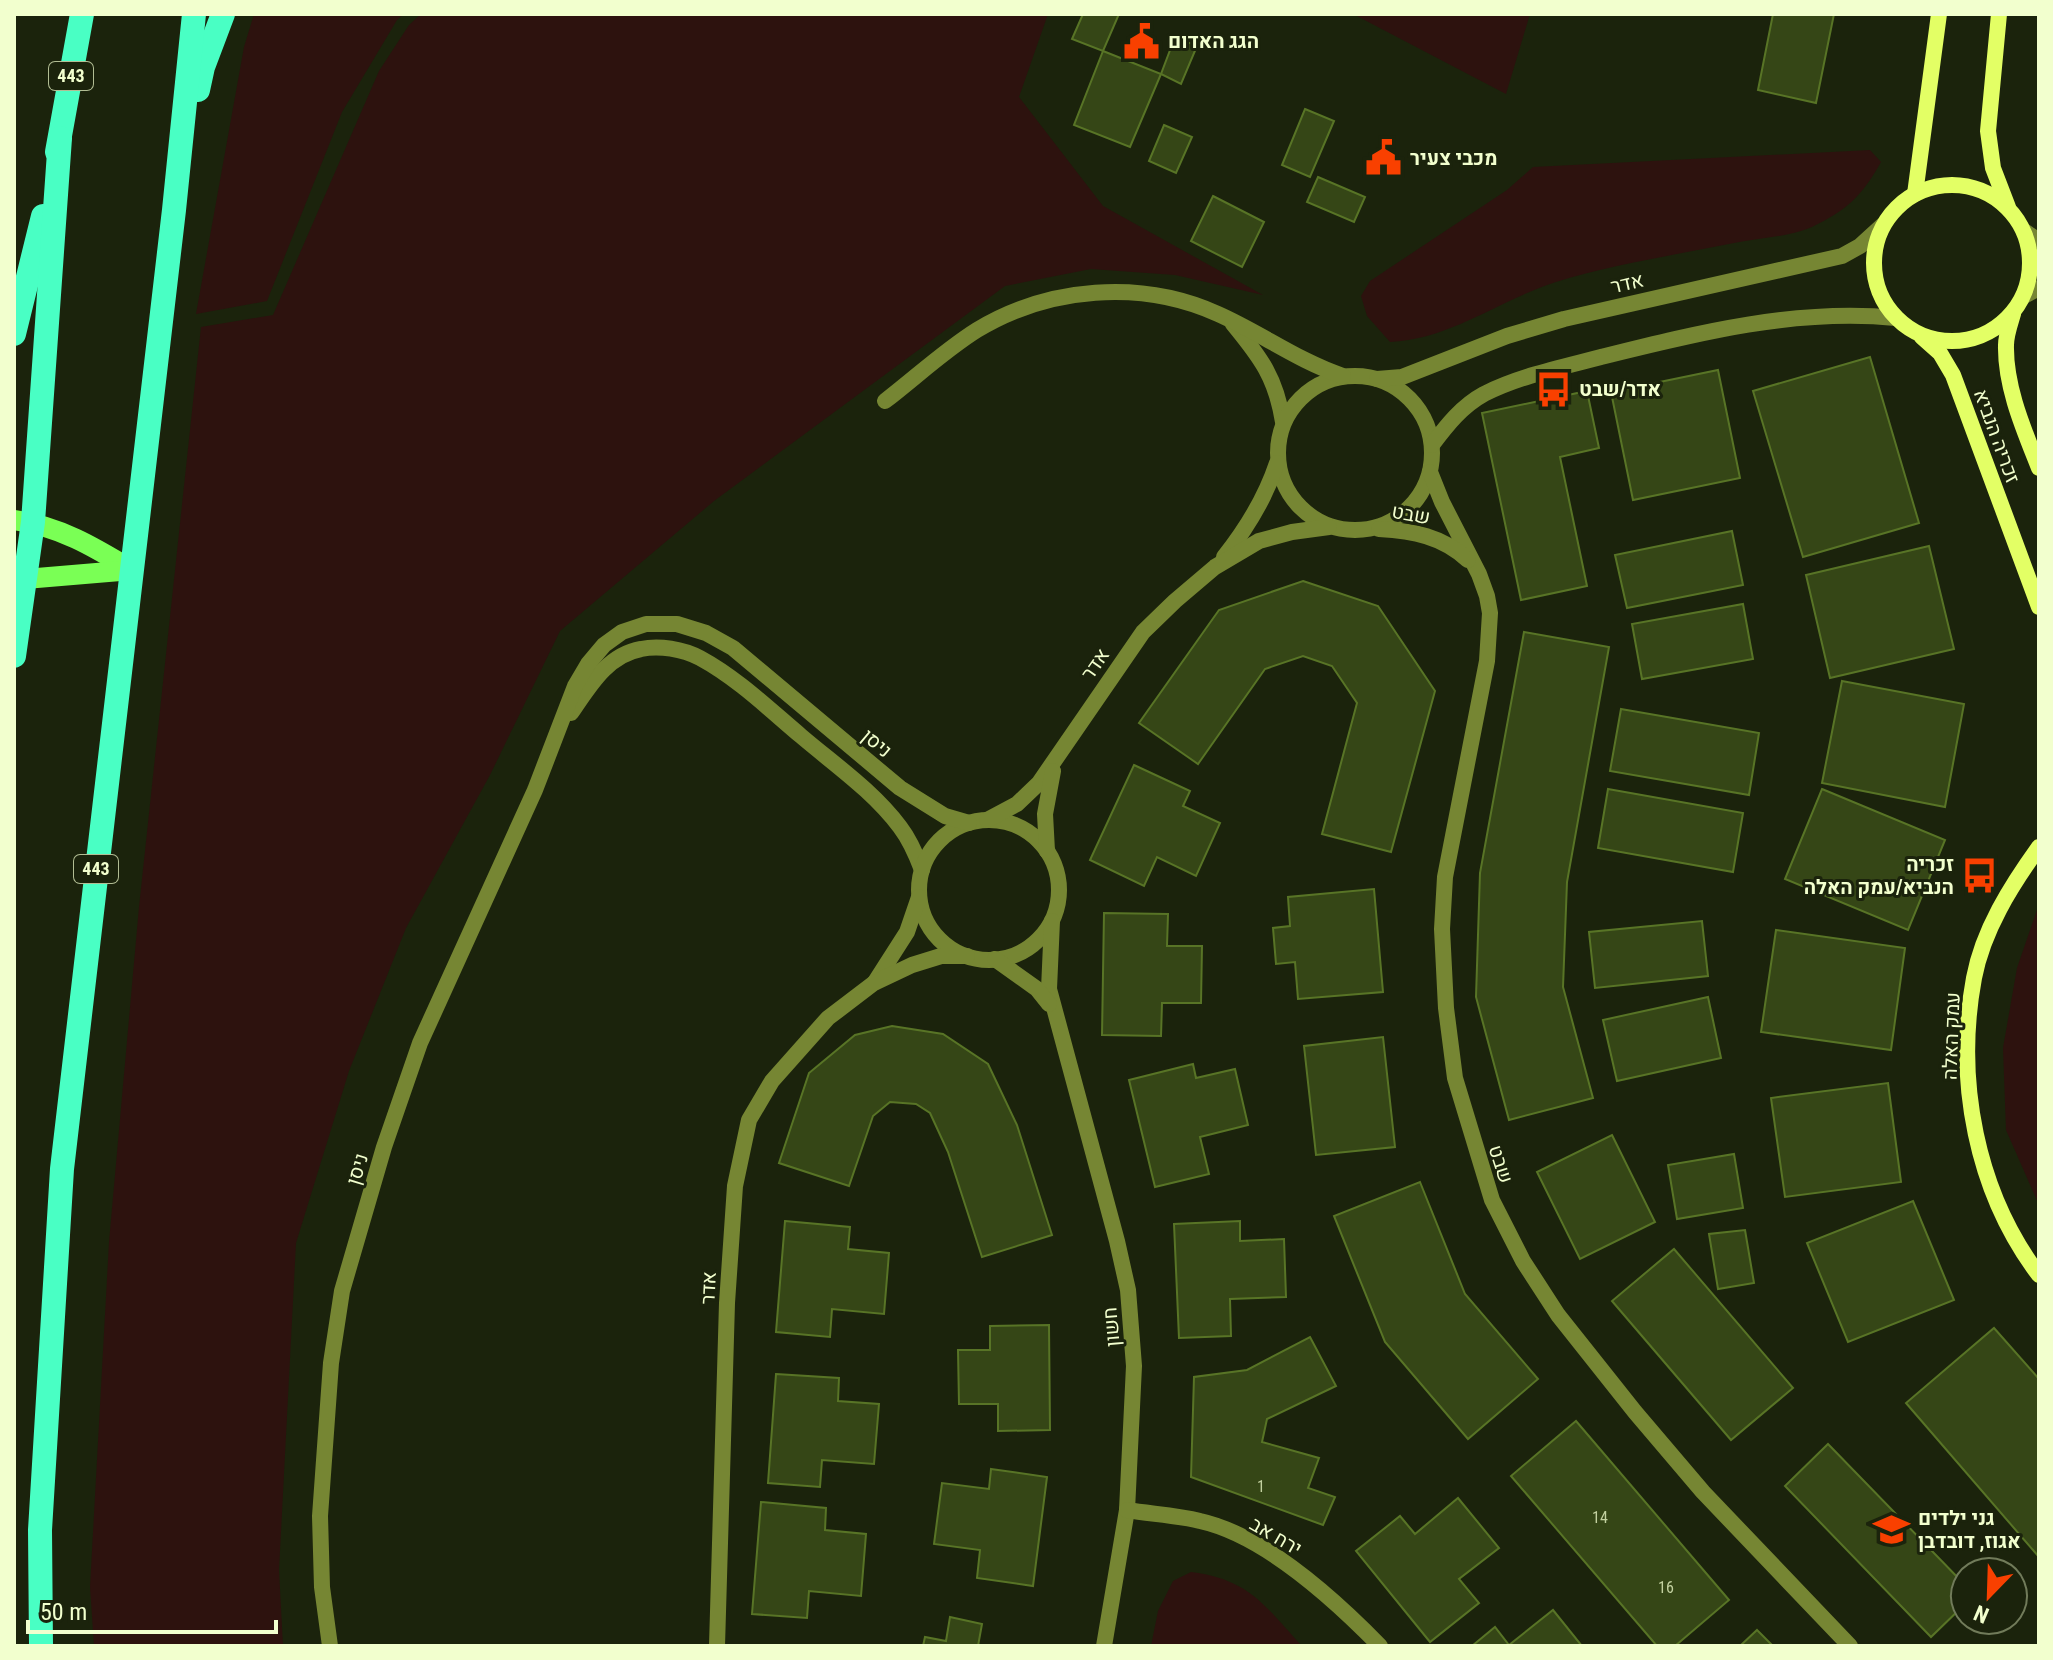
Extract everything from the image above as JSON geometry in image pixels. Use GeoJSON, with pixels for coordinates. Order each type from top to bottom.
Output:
{"type":"FeatureCollection","features":[{"type":"Feature","properties":{"kind":"highway","name":"443"},"geometry":{"type":"LineString","coordinates":[[14,656],[23,521],[60,138],[82,14]]}},
{"type":"Feature","properties":{"kind":"highway","name":"443"},"geometry":{"type":"LineString","coordinates":[[41,1646],[40,1530],[62,1169],[194,14]]}},
{"type":"Feature","properties":{"kind":"highway"},"geometry":{"type":"LineString","coordinates":[[174,210],[203,67],[223,14]]}},
{"type":"Feature","properties":{"kind":"highway"},"geometry":{"type":"LineString","coordinates":[[14,334],[60,138]]}},
{"type":"Feature","properties":{"kind":"main road"},"geometry":{"type":"LineString","coordinates":[[23,521],[71,535],[132,570]]}},
{"type":"Feature","properties":{"kind":"main road"},"geometry":{"type":"LineString","coordinates":[[20,579],[132,570]]}},
{"type":"Feature","properties":{"kind":"street"},"geometry":{"type":"LineString","coordinates":[[1915,194],[1939,14]]}},
{"type":"Feature","properties":{"kind":"street"},"geometry":{"type":"LineString","coordinates":[[1999,14],[1988,131],[1993,168],[2008,209]]}},
{"type":"Feature","properties":{"kind":"street"},"geometry":{"type":"LineString","coordinates":[[2024,231],[2031,264],[2031,292],[1997,328],[1979,337],[1959,341],[1938,340],[1918,334],[1896,318],[1886,304],[1874,273],[1877,240],[1883,225],[1897,207],[1915,194],[1934,187],[1954,185],[1974,188],[1992,196],[2008,209],[2024,231],[2039,241]]}},
{"type":"Feature","properties":{"kind":"street","name":"אדר"},"geometry":{"type":"LineString","coordinates":[[1377,379],[1402,377],[1507,336],[1564,319],[1842,256],[1860,246],[1883,225]]}},
{"type":"Feature","properties":{"kind":"street"},"geometry":{"type":"LineString","coordinates":[[885,401],[977,330],[1051,298],[1134,293],[1175,299],[1229,320],[1319,368],[1343,376],[1377,379],[1393,386],[1420,411],[1432,445],[1430,472],[1415,503],[1387,524],[1371,529],[1330,527],[1314,519],[1289,494],[1281,478],[1278,441],[1283,422],[1293,405],[1307,391],[1343,376]]}},
{"type":"Feature","properties":{"kind":"street"},"geometry":{"type":"LineString","coordinates":[[1432,445],[1465,408],[1485,394],[1576,363],[1745,325],[1841,314],[1896,318]]}},
{"type":"Feature","properties":{"kind":"street","name":"זכריה הנביא"},"geometry":{"type":"LineString","coordinates":[[2013,314],[2005,343],[2008,375],[2023,429],[2039,468]]}},
{"type":"Feature","properties":{"kind":"street"},"geometry":{"type":"LineString","coordinates":[[1229,320],[1270,375],[1279,395],[1283,422]]}},
{"type":"Feature","properties":{"kind":"street","name":"זכריה הנביא"},"geometry":{"type":"LineString","coordinates":[[1918,334],[1940,353],[1953,375],[2039,607]]}},
{"type":"Feature","properties":{"kind":"street","name":"אדר"},"geometry":{"type":"LineString","coordinates":[[987,820],[1017,804],[1039,783],[1143,632],[1215,567],[1256,513],[1278,461]]}},
{"type":"Feature","properties":{"kind":"street","name":"שבט"},"geometry":{"type":"LineString","coordinates":[[1430,472],[1479,574],[1490,613],[1487,661],[1445,877],[1442,929],[1446,1008],[1455,1078],[1492,1200],[1523,1261],[1558,1315],[1635,1412],[1703,1492],[1850,1646]]}},
{"type":"Feature","properties":{"kind":"street","name":"אדר"},"geometry":{"type":"LineString","coordinates":[[1215,567],[1259,541],[1292,532],[1330,527]]}},
{"type":"Feature","properties":{"kind":"street","name":"שבט"},"geometry":{"type":"LineString","coordinates":[[1371,529],[1412,531],[1432,537],[1467,558],[1479,574]]}},
{"type":"Feature","properties":{"kind":"street","name":"ניסן"},"geometry":{"type":"LineString","coordinates":[[330,1646],[322,1587],[320,1516],[331,1363],[342,1291],[384,1147],[420,1043],[535,790],[575,686],[604,645],[622,632],[646,624],[677,624],[706,633],[733,648],[900,788],[935,811],[969,823]]}},
{"type":"Feature","properties":{"kind":"street","name":"ניסן"},"geometry":{"type":"LineString","coordinates":[[557,734],[602,670],[621,655],[642,648],[673,649],[697,657],[731,678],[869,794],[901,828],[922,870]]}},
{"type":"Feature","properties":{"kind":"street","name":"אדר"},"geometry":{"type":"LineString","coordinates":[[1047,851],[1047,793],[1055,762]]}},
{"type":"Feature","properties":{"kind":"street"},"geometry":{"type":"LineString","coordinates":[[987,820],[1008,822],[1037,839],[1055,866],[1059,882],[1052,921],[1043,935],[1018,954],[995,959],[967,956],[952,949],[929,927],[919,897],[924,862],[933,847],[946,834],[969,823],[987,820]]}},
{"type":"Feature","properties":{"kind":"street","name":"עמק האלה"},"geometry":{"type":"LineString","coordinates":[[2039,847],[2005,898],[1974,976],[1967,1070],[1974,1126],[1986,1176],[2007,1225],[2039,1275]]}},
{"type":"Feature","properties":{"kind":"street","name":"אדר"},"geometry":{"type":"LineString","coordinates":[[874,983],[907,932],[919,897]]}},
{"type":"Feature","properties":{"kind":"street","name":"חשון"},"geometry":{"type":"LineString","coordinates":[[1052,921],[1049,989],[1108,1203],[1128,1290],[1134,1366],[1127,1510],[1104,1646]]}},
{"type":"Feature","properties":{"kind":"street","name":"אדר"},"geometry":{"type":"LineString","coordinates":[[717,1646],[727,1303],[735,1186],[749,1120],[772,1081],[828,1018],[874,983],[941,956],[967,956]]}},
{"type":"Feature","properties":{"kind":"street","name":"חשון"},"geometry":{"type":"LineString","coordinates":[[995,959],[1037,989],[1055,1011]]}},
{"type":"Feature","properties":{"kind":"street","name":"ירח אב"},"geometry":{"type":"LineString","coordinates":[[1127,1510],[1202,1521],[1255,1544],[1295,1570],[1380,1646]]}},
{"type":"Feature","properties":{"kind":"shaded area"},"geometry":{"type":"Polygon","coordinates":[[[254,14],[404,14],[397,20],[342,112],[267,301],[196,314],[244,47],[254,14]]]}},
{"type":"Feature","properties":{"kind":"shaded area"},"geometry":{"type":"Polygon","coordinates":[[[421,14],[1048,14],[1019,97],[1103,206],[1263,295],[1175,275],[1091,269],[1005,286],[714,501],[560,631],[490,775],[406,928],[349,1071],[296,1243],[279,1570],[283,1646],[94,1646],[90,1587],[109,1242],[139,907],[201,327],[273,315],[379,71],[409,25],[421,14]]]}},
{"type":"Feature","properties":{"kind":"shaded area"},"geometry":{"type":"Polygon","coordinates":[[[1353,14],[1530,14],[1506,94],[1353,14]]]}},
{"type":"Feature","properties":{"kind":"shaded area"},"geometry":{"type":"Polygon","coordinates":[[[1870,150],[1881,162],[1860,193],[1835,214],[1803,230],[1645,260],[1556,282],[1434,334],[1412,339],[1390,342],[1367,316],[1361,296],[1370,281],[1507,190],[1533,167],[1870,150]]]}},
{"type":"Feature","properties":{"kind":"shaded area"},"geometry":{"type":"Polygon","coordinates":[[[2039,904],[2039,1205],[2006,1130],[2003,1048],[2017,968],[2039,904]]]}},
{"type":"Feature","properties":{"kind":"shaded area"},"geometry":{"type":"Polygon","coordinates":[[[1191,1572],[1228,1581],[1242,1588],[1266,1607],[1302,1646],[1151,1646],[1158,1611],[1173,1581],[1191,1572]]]}},
{"type":"Feature","properties":{"kind":"building"},"geometry":{"type":"Polygon","coordinates":[[[1083,14],[1119,14],[1103,51],[1072,39],[1083,14]]]}},
{"type":"Feature","properties":{"kind":"building"},"geometry":{"type":"Polygon","coordinates":[[[1773,14],[1834,14],[1816,103],[1758,90],[1773,14]]]}},
{"type":"Feature","properties":{"kind":"building"},"geometry":{"type":"Polygon","coordinates":[[[1175,37],[1197,46],[1181,84],[1161,74],[1175,37]]]}},
{"type":"Feature","properties":{"kind":"building"},"geometry":{"type":"Polygon","coordinates":[[[1103,51],[1161,74],[1130,147],[1074,125],[1103,51]]]}},
{"type":"Feature","properties":{"kind":"building"},"geometry":{"type":"Polygon","coordinates":[[[1305,109],[1334,121],[1310,177],[1282,165],[1305,109]]]}},
{"type":"Feature","properties":{"kind":"building"},"geometry":{"type":"Polygon","coordinates":[[[1164,125],[1192,137],[1176,173],[1149,161],[1164,125]]]}},
{"type":"Feature","properties":{"kind":"building"},"geometry":{"type":"Polygon","coordinates":[[[1318,177],[1365,197],[1354,222],[1307,202],[1318,177]]]}},
{"type":"Feature","properties":{"kind":"building"},"geometry":{"type":"Polygon","coordinates":[[[1213,196],[1264,222],[1242,267],[1191,241],[1213,196]]]}},
{"type":"Feature","properties":{"kind":"building"},"geometry":{"type":"Polygon","coordinates":[[[1870,357],[1919,523],[1803,557],[1753,391],[1870,357]]]}},
{"type":"Feature","properties":{"kind":"building"},"geometry":{"type":"Polygon","coordinates":[[[1718,370],[1740,478],[1633,500],[1611,392],[1718,370]]]}},
{"type":"Feature","properties":{"kind":"building"},"geometry":{"type":"Polygon","coordinates":[[[1587,391],[1599,448],[1560,457],[1587,586],[1521,600],[1482,413],[1587,391]]]}},
{"type":"Feature","properties":{"kind":"building"},"geometry":{"type":"Polygon","coordinates":[[[1732,531],[1743,585],[1627,608],[1615,555],[1732,531]]]}},
{"type":"Feature","properties":{"kind":"building"},"geometry":{"type":"Polygon","coordinates":[[[1929,546],[1954,649],[1830,678],[1806,575],[1929,546]]]}},
{"type":"Feature","properties":{"kind":"building"},"geometry":{"type":"Polygon","coordinates":[[[1303,581],[1378,606],[1435,691],[1391,852],[1322,834],[1357,703],[1332,666],[1303,656],[1265,669],[1198,764],[1139,723],[1219,610],[1303,581]]]}},
{"type":"Feature","properties":{"kind":"building"},"geometry":{"type":"Polygon","coordinates":[[[1743,604],[1753,659],[1642,679],[1632,624],[1743,604]]]}},
{"type":"Feature","properties":{"kind":"building"},"geometry":{"type":"Polygon","coordinates":[[[1524,632],[1609,647],[1567,882],[1563,987],[1593,1098],[1509,1120],[1476,997],[1480,873],[1524,632]]]}},
{"type":"Feature","properties":{"kind":"building"},"geometry":{"type":"Polygon","coordinates":[[[1842,681],[1964,704],[1945,807],[1822,783],[1842,681]]]}},
{"type":"Feature","properties":{"kind":"building"},"geometry":{"type":"Polygon","coordinates":[[[1621,709],[1759,733],[1749,795],[1610,771],[1621,709]]]}},
{"type":"Feature","properties":{"kind":"building"},"geometry":{"type":"Polygon","coordinates":[[[1134,765],[1190,791],[1183,806],[1220,823],[1196,876],[1157,857],[1144,886],[1090,860],[1134,765]]]}},
{"type":"Feature","properties":{"kind":"building"},"geometry":{"type":"Polygon","coordinates":[[[1608,789],[1743,813],[1733,872],[1598,848],[1608,789]]]}},
{"type":"Feature","properties":{"kind":"building"},"geometry":{"type":"Polygon","coordinates":[[[1822,789],[1945,840],[1908,930],[1785,879],[1822,789]]]}},
{"type":"Feature","properties":{"kind":"building"},"geometry":{"type":"Polygon","coordinates":[[[1374,889],[1383,992],[1298,999],[1295,962],[1276,964],[1273,928],[1290,926],[1288,897],[1374,889]]]}},
{"type":"Feature","properties":{"kind":"building"},"geometry":{"type":"Polygon","coordinates":[[[1104,913],[1168,914],[1167,946],[1202,946],[1201,1003],[1162,1003],[1161,1036],[1102,1035],[1104,913]]]}},
{"type":"Feature","properties":{"kind":"building"},"geometry":{"type":"Polygon","coordinates":[[[1702,921],[1708,976],[1595,988],[1589,932],[1702,921]]]}},
{"type":"Feature","properties":{"kind":"building"},"geometry":{"type":"Polygon","coordinates":[[[1776,930],[1905,948],[1891,1050],[1761,1032],[1776,930]]]}},
{"type":"Feature","properties":{"kind":"building"},"geometry":{"type":"Polygon","coordinates":[[[1708,997],[1721,1058],[1617,1081],[1603,1020],[1708,997]]]}},
{"type":"Feature","properties":{"kind":"building"},"geometry":{"type":"Polygon","coordinates":[[[892,1026],[943,1034],[988,1064],[1017,1125],[1052,1235],[982,1257],[948,1152],[930,1113],[916,1104],[890,1102],[873,1116],[849,1186],[779,1163],[809,1073],[855,1035],[892,1026]]]}},
{"type":"Feature","properties":{"kind":"building"},"geometry":{"type":"Polygon","coordinates":[[[1383,1037],[1395,1147],[1316,1155],[1304,1046],[1383,1037]]]}},
{"type":"Feature","properties":{"kind":"building"},"geometry":{"type":"Polygon","coordinates":[[[1193,1064],[1196,1078],[1235,1069],[1248,1125],[1200,1137],[1209,1174],[1155,1187],[1129,1080],[1193,1064]]]}},
{"type":"Feature","properties":{"kind":"building"},"geometry":{"type":"Polygon","coordinates":[[[1888,1083],[1901,1182],[1785,1197],[1771,1098],[1888,1083]]]}},
{"type":"Feature","properties":{"kind":"building"},"geometry":{"type":"Polygon","coordinates":[[[1612,1135],[1655,1222],[1580,1259],[1537,1172],[1612,1135]]]}},
{"type":"Feature","properties":{"kind":"building"},"geometry":{"type":"Polygon","coordinates":[[[1734,1154],[1743,1208],[1677,1219],[1668,1165],[1734,1154]]]}},
{"type":"Feature","properties":{"kind":"building"},"geometry":{"type":"Polygon","coordinates":[[[1420,1182],[1465,1294],[1538,1379],[1468,1439],[1385,1342],[1334,1216],[1420,1182]]]}},
{"type":"Feature","properties":{"kind":"building"},"geometry":{"type":"Polygon","coordinates":[[[1913,1201],[1954,1300],[1848,1342],[1807,1243],[1913,1201]]]}},
{"type":"Feature","properties":{"kind":"building"},"geometry":{"type":"Polygon","coordinates":[[[785,1221],[850,1227],[848,1249],[889,1253],[884,1314],[832,1309],[830,1337],[776,1332],[785,1221]]]}},
{"type":"Feature","properties":{"kind":"building"},"geometry":{"type":"Polygon","coordinates":[[[1240,1221],[1240,1241],[1284,1239],[1286,1297],[1230,1299],[1231,1336],[1179,1338],[1174,1224],[1240,1221]]]}},
{"type":"Feature","properties":{"kind":"building"},"geometry":{"type":"Polygon","coordinates":[[[1745,1230],[1754,1283],[1718,1289],[1709,1234],[1745,1230]]]}},
{"type":"Feature","properties":{"kind":"building"},"geometry":{"type":"Polygon","coordinates":[[[1674,1249],[1793,1388],[1731,1440],[1612,1301],[1674,1249]]]}},
{"type":"Feature","properties":{"kind":"building"},"geometry":{"type":"Polygon","coordinates":[[[1049,1325],[1050,1430],[998,1431],[998,1404],[959,1404],[958,1350],[990,1350],[990,1326],[1049,1325]]]}},
{"type":"Feature","properties":{"kind":"building"},"geometry":{"type":"Polygon","coordinates":[[[1994,1328],[2039,1379],[2039,1557],[1906,1403],[1994,1328]]]}},
{"type":"Feature","properties":{"kind":"building"},"geometry":{"type":"Polygon","coordinates":[[[1310,1337],[1336,1386],[1267,1419],[1262,1442],[1319,1458],[1308,1488],[1335,1497],[1323,1525],[1191,1477],[1194,1377],[1247,1370],[1310,1337]]]}},
{"type":"Feature","properties":{"kind":"building"},"geometry":{"type":"Polygon","coordinates":[[[776,1374],[839,1378],[838,1401],[879,1404],[874,1464],[822,1460],[820,1487],[768,1483],[776,1374]]]}},
{"type":"Feature","properties":{"kind":"building"},"geometry":{"type":"Polygon","coordinates":[[[1576,1421],[1729,1600],[1675,1646],[1657,1646],[1511,1476],[1576,1421]]]}},
{"type":"Feature","properties":{"kind":"building"},"geometry":{"type":"Polygon","coordinates":[[[1828,1444],[1949,1569],[1949,1620],[1931,1637],[1785,1486],[1828,1444]]]}},
{"type":"Feature","properties":{"kind":"building"},"geometry":{"type":"Polygon","coordinates":[[[991,1469],[1047,1477],[1033,1586],[977,1578],[980,1550],[934,1544],[942,1483],[989,1489],[991,1469]]]}},
{"type":"Feature","properties":{"kind":"building"},"geometry":{"type":"Polygon","coordinates":[[[1458,1498],[1499,1548],[1459,1579],[1479,1603],[1430,1642],[1356,1551],[1400,1516],[1415,1534],[1458,1498]]]}},
{"type":"Feature","properties":{"kind":"building"},"geometry":{"type":"Polygon","coordinates":[[[761,1502],[826,1508],[825,1530],[866,1534],[861,1596],[809,1591],[807,1618],[752,1614],[761,1502]]]}},
{"type":"Feature","properties":{"kind":"building"},"geometry":{"type":"Polygon","coordinates":[[[1553,1610],[1582,1646],[1472,1646],[1495,1627],[1509,1645],[1553,1610]]]}},
{"type":"Feature","properties":{"kind":"building"},"geometry":{"type":"Polygon","coordinates":[[[950,1617],[982,1624],[978,1646],[923,1646],[925,1637],[946,1641],[950,1617]]]}},
{"type":"Feature","properties":{"kind":"building"},"geometry":{"type":"Polygon","coordinates":[[[1757,1630],[1773,1646],[1740,1646],[1757,1630]]]}},
{"type":"Feature","properties":{"kind":"place","name":"הגג האדום"},"geometry":{"type":"Point","coordinates":[1142,41]}},
{"type":"Feature","properties":{"kind":"place","name":"מכבי צעיר"},"geometry":{"type":"Point","coordinates":[1384,158]}},
{"type":"Feature","properties":{"kind":"place","name":"אדר/שבט"},"geometry":{"type":"Point","coordinates":[1553,389]}},
{"type":"Feature","properties":{"kind":"place","name":"זכריה הנביא/עמק האלה"},"geometry":{"type":"Point","coordinates":[1980,876]}},
{"type":"Feature","properties":{"kind":"place","name":"גני ילדים אגוז, דובדבן"},"geometry":{"type":"Point","coordinates":[1892,1530]}}]}
